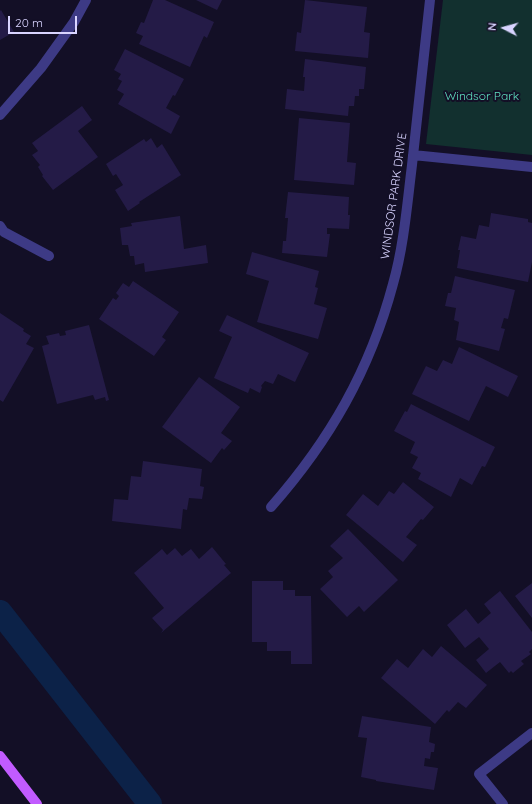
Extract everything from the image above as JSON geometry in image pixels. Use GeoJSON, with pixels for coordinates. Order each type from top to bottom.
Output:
{"type":"FeatureCollection","features":[{"type":"Feature","properties":{"kind":"main road"},"geometry":{"type":"LineString","coordinates":[[0,756],[37,804]]}},
{"type":"Feature","properties":{"kind":"street"},"geometry":{"type":"LineString","coordinates":[[0,115],[41,68],[74,22],[86,0]]}},
{"type":"Feature","properties":{"kind":"street","name":"WINDSOR PARK DRIVE"},"geometry":{"type":"LineString","coordinates":[[271,507],[295,479],[327,434],[355,386],[377,336],[394,283],[405,229],[430,0]]}},
{"type":"Feature","properties":{"kind":"street"},"geometry":{"type":"LineString","coordinates":[[413,155],[532,167]]}},
{"type":"Feature","properties":{"kind":"street"},"geometry":{"type":"LineString","coordinates":[[0,226],[4,232],[49,256]]}},
{"type":"Feature","properties":{"kind":"street"},"geometry":{"type":"LineString","coordinates":[[503,804],[479,774],[532,732]]}},
{"type":"Feature","properties":{"kind":"green space","name":"Windsor Park"},"geometry":{"type":"Polygon","coordinates":[[[443,0],[532,0],[532,155],[426,144],[443,0]]]}},
{"type":"Feature","properties":{"kind":"building"},"geometry":{"type":"Polygon","coordinates":[[[153,0],[165,0],[214,22],[207,38],[204,36],[190,67],[139,44],[143,36],[136,33],[141,22],[144,23],[153,0]]]}},
{"type":"Feature","properties":{"kind":"building"},"geometry":{"type":"Polygon","coordinates":[[[196,0],[222,0],[217,10],[196,0]]]}},
{"type":"Feature","properties":{"kind":"building"},"geometry":{"type":"Polygon","coordinates":[[[305,0],[367,7],[364,32],[370,33],[368,58],[295,51],[297,32],[301,33],[305,0]]]}},
{"type":"Feature","properties":{"kind":"building"},"geometry":{"type":"Polygon","coordinates":[[[1,10],[14,32],[0,40],[0,11],[1,10]]]}},
{"type":"Feature","properties":{"kind":"building"},"geometry":{"type":"Polygon","coordinates":[[[125,49],[184,79],[175,96],[173,95],[166,108],[180,116],[171,134],[118,104],[124,94],[117,90],[122,81],[118,79],[121,74],[114,70],[125,49]]]}},
{"type":"Feature","properties":{"kind":"building"},"geometry":{"type":"Polygon","coordinates":[[[305,59],[366,67],[364,89],[359,89],[359,96],[355,96],[354,106],[349,106],[348,116],[285,109],[287,89],[304,91],[305,77],[303,77],[305,59]]]}},
{"type":"Feature","properties":{"kind":"building"},"geometry":{"type":"Polygon","coordinates":[[[82,106],[92,120],[78,131],[98,157],[53,190],[42,176],[43,175],[38,167],[40,165],[32,155],[38,151],[32,143],[82,106]]]}},
{"type":"Feature","properties":{"kind":"building"},"geometry":{"type":"Polygon","coordinates":[[[299,118],[350,123],[347,162],[356,163],[354,185],[294,180],[299,118]]]}},
{"type":"Feature","properties":{"kind":"building"},"geometry":{"type":"Polygon","coordinates":[[[151,138],[157,148],[162,144],[181,175],[139,202],[140,203],[128,211],[115,190],[123,185],[116,174],[113,176],[106,164],[144,139],[146,142],[151,138]]]}},
{"type":"Feature","properties":{"kind":"building"},"geometry":{"type":"Polygon","coordinates":[[[288,192],[349,197],[349,229],[327,228],[327,234],[330,234],[327,257],[282,253],[283,241],[286,241],[288,218],[285,218],[288,192]]]}},
{"type":"Feature","properties":{"kind":"building"},"geometry":{"type":"Polygon","coordinates":[[[491,213],[528,219],[528,222],[532,223],[532,262],[528,282],[457,268],[460,250],[458,250],[461,236],[476,239],[479,225],[489,227],[491,213]]]}},
{"type":"Feature","properties":{"kind":"building"},"geometry":{"type":"Polygon","coordinates":[[[180,216],[184,249],[206,245],[208,263],[145,272],[144,263],[135,265],[134,256],[130,256],[128,245],[122,245],[120,228],[132,226],[131,223],[180,216]]]}},
{"type":"Feature","properties":{"kind":"building"},"geometry":{"type":"Polygon","coordinates":[[[252,252],[319,271],[315,287],[318,288],[314,304],[327,308],[318,339],[257,322],[269,281],[246,274],[252,252]]]}},
{"type":"Feature","properties":{"kind":"building"},"geometry":{"type":"Polygon","coordinates":[[[455,276],[515,290],[508,319],[504,318],[501,328],[505,329],[499,351],[456,340],[459,322],[454,320],[456,308],[445,306],[448,293],[451,293],[455,276]]]}},
{"type":"Feature","properties":{"kind":"building"},"geometry":{"type":"Polygon","coordinates":[[[133,281],[179,312],[162,337],[166,340],[154,356],[99,319],[113,298],[116,300],[119,296],[116,293],[123,283],[129,287],[133,281]]]}},
{"type":"Feature","properties":{"kind":"building"},"geometry":{"type":"Polygon","coordinates":[[[0,313],[24,329],[23,331],[31,336],[26,344],[34,348],[3,402],[0,400],[0,313]]]}},
{"type":"Feature","properties":{"kind":"building"},"geometry":{"type":"Polygon","coordinates":[[[227,315],[309,353],[295,382],[278,374],[273,384],[265,381],[261,386],[260,393],[250,388],[248,393],[214,378],[232,337],[219,331],[227,315]]]}},
{"type":"Feature","properties":{"kind":"building"},"geometry":{"type":"Polygon","coordinates":[[[89,325],[109,400],[106,401],[105,397],[95,400],[93,395],[57,404],[42,346],[49,344],[46,336],[59,333],[60,336],[66,335],[65,331],[89,325]]]}},
{"type":"Feature","properties":{"kind":"building"},"geometry":{"type":"Polygon","coordinates":[[[459,347],[518,376],[508,397],[486,386],[469,421],[412,394],[426,366],[437,371],[443,360],[452,364],[459,347]]]}},
{"type":"Feature","properties":{"kind":"building"},"geometry":{"type":"Polygon","coordinates":[[[199,377],[240,407],[221,433],[232,441],[224,450],[222,448],[211,463],[162,427],[199,377]]]}},
{"type":"Feature","properties":{"kind":"building"},"geometry":{"type":"Polygon","coordinates":[[[411,404],[495,447],[485,467],[482,466],[472,485],[460,478],[451,497],[418,479],[421,473],[412,468],[418,457],[410,453],[415,442],[394,431],[405,411],[407,412],[411,404]]]}},
{"type":"Feature","properties":{"kind":"building"},"geometry":{"type":"Polygon","coordinates":[[[143,461],[202,469],[200,486],[204,487],[202,499],[189,498],[187,510],[183,509],[181,529],[112,521],[114,499],[128,500],[131,476],[141,477],[143,461]]]}},
{"type":"Feature","properties":{"kind":"building"},"geometry":{"type":"Polygon","coordinates":[[[403,482],[434,507],[423,520],[421,519],[406,537],[417,545],[403,562],[346,515],[363,494],[378,506],[389,491],[394,494],[403,482]]]}},
{"type":"Feature","properties":{"kind":"building"},"geometry":{"type":"Polygon","coordinates":[[[348,529],[398,580],[364,612],[359,606],[347,617],[320,589],[333,577],[328,571],[343,558],[330,546],[348,529]]]}},
{"type":"Feature","properties":{"kind":"building"},"geometry":{"type":"Polygon","coordinates":[[[212,547],[226,564],[224,565],[231,573],[161,633],[163,630],[152,618],[164,608],[134,573],[162,549],[167,555],[175,548],[182,556],[191,549],[199,559],[212,547]]]}},
{"type":"Feature","properties":{"kind":"building"},"geometry":{"type":"Polygon","coordinates":[[[252,581],[283,581],[283,590],[295,590],[295,596],[311,596],[312,664],[291,664],[291,651],[267,651],[267,642],[252,642],[252,581]]]}},
{"type":"Feature","properties":{"kind":"building"},"geometry":{"type":"Polygon","coordinates":[[[532,583],[532,618],[515,596],[532,583]]]}},
{"type":"Feature","properties":{"kind":"building"},"geometry":{"type":"Polygon","coordinates":[[[500,591],[532,632],[532,649],[529,652],[531,654],[521,661],[524,664],[513,673],[511,671],[509,673],[500,662],[486,673],[476,660],[489,649],[479,637],[465,648],[447,625],[466,609],[478,624],[491,613],[484,604],[500,591]]]}},
{"type":"Feature","properties":{"kind":"building"},"geometry":{"type":"Polygon","coordinates":[[[441,646],[487,685],[466,708],[458,702],[449,712],[447,710],[435,724],[381,678],[397,659],[408,668],[423,649],[432,657],[441,646]]]}},
{"type":"Feature","properties":{"kind":"building"},"geometry":{"type":"Polygon","coordinates":[[[362,716],[431,727],[429,742],[435,744],[434,752],[431,752],[430,759],[425,758],[424,766],[438,768],[434,790],[376,781],[361,777],[367,738],[358,737],[362,716]]]}},
{"type":"Feature","properties":{"kind":"waterway"},"geometry":{"type":"LineString","coordinates":[[0,612],[150,804]]}}]}
